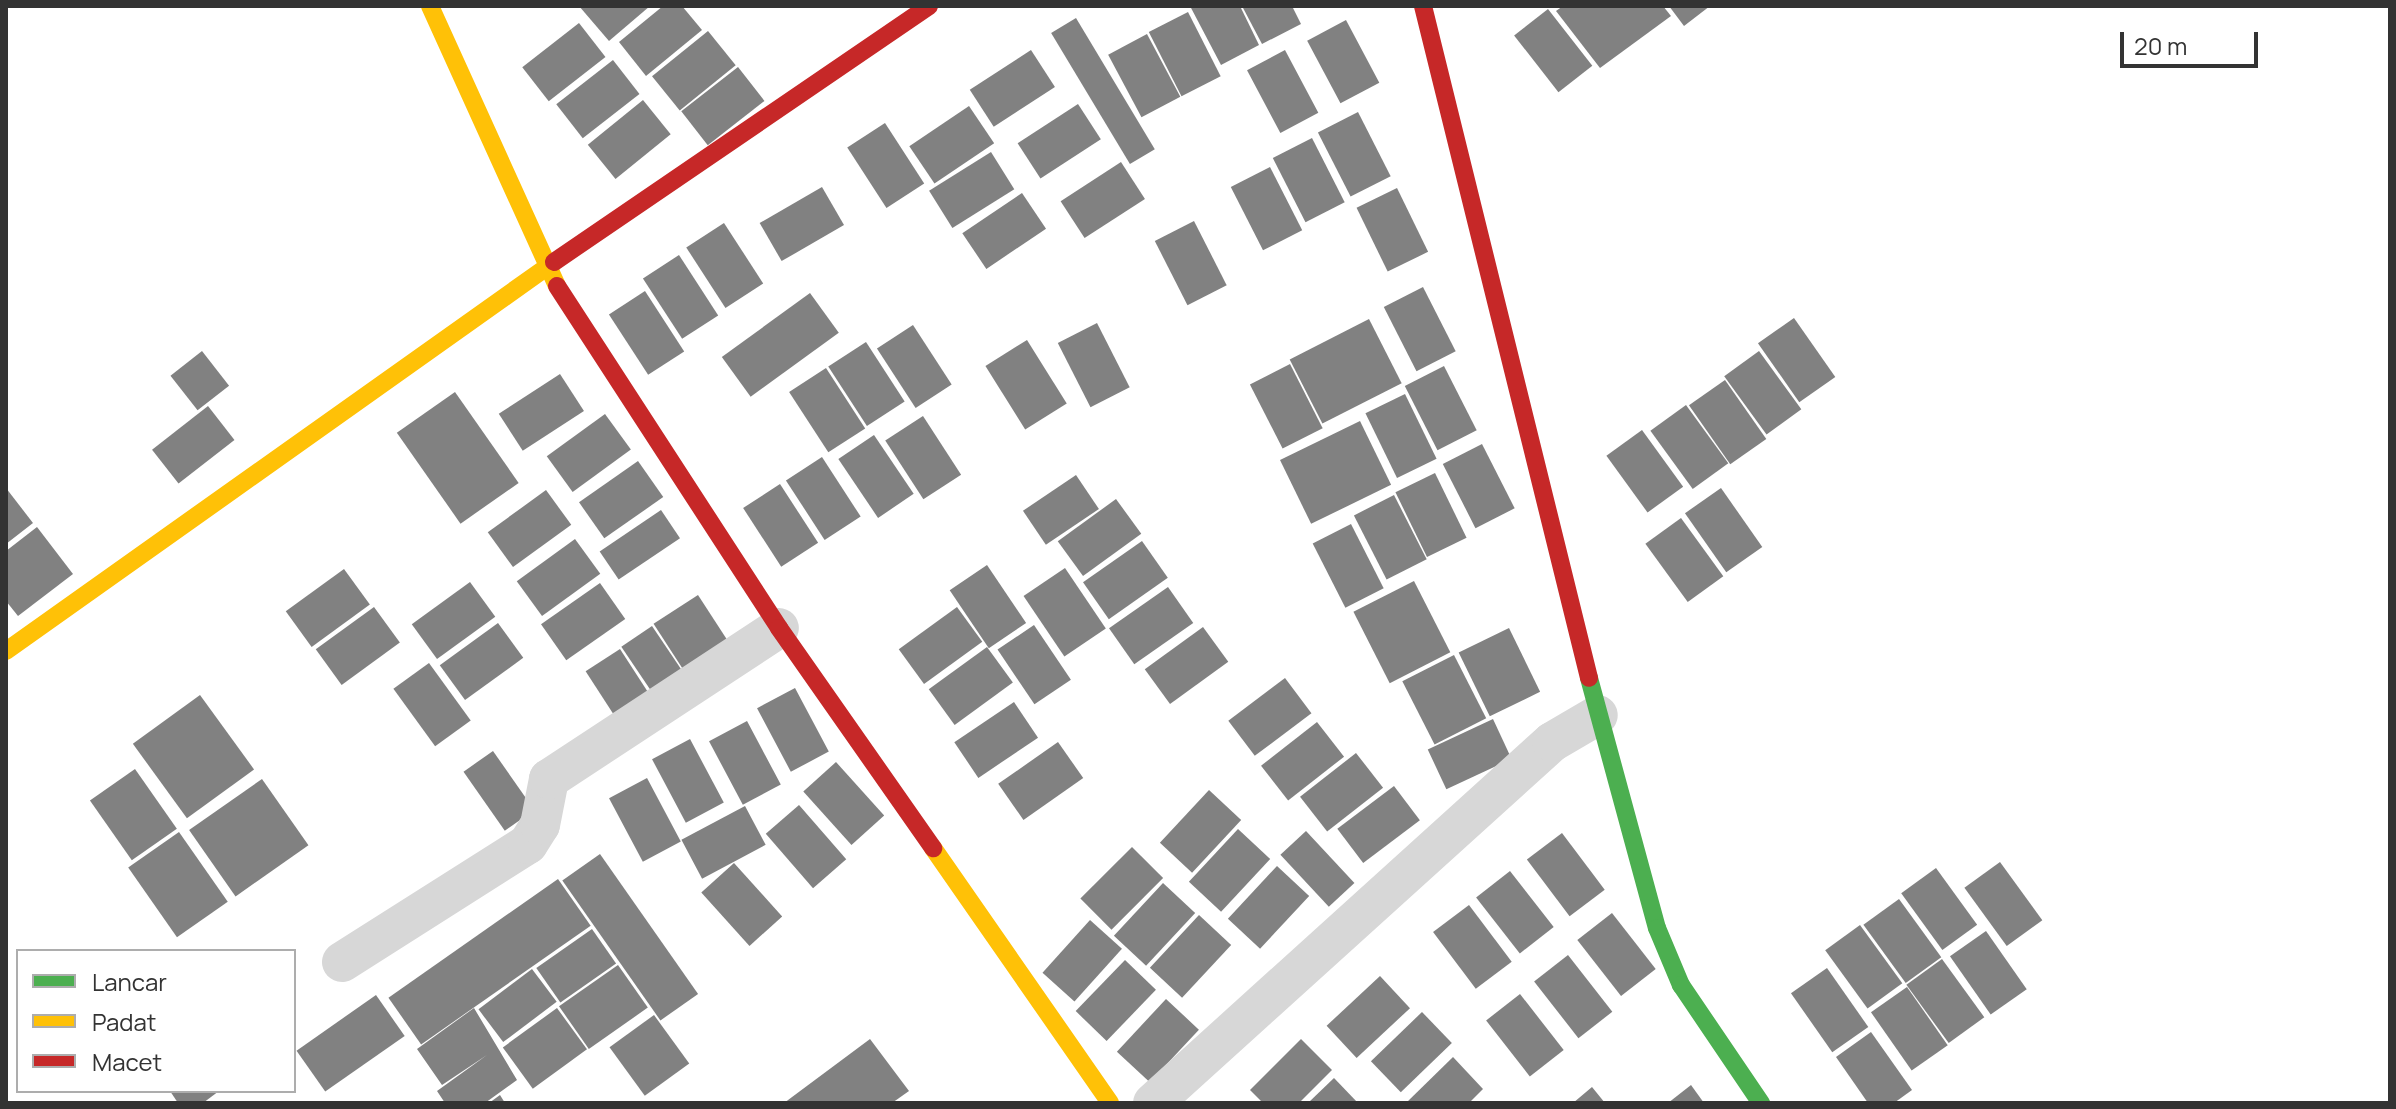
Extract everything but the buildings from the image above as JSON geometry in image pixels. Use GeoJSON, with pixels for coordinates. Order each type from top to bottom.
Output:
{"type":"FeatureCollection","features":[{"type":"Feature","properties":{"kind":"street"},"geometry":{"type":"LineString","coordinates":[[430,6],[545,268],[779,628],[1110,1103]]}},
{"type":"Feature","properties":{"kind":"street"},"geometry":{"type":"LineString","coordinates":[[6,651],[545,268],[929,6]]}},
{"type":"Feature","properties":{"kind":"street"},"geometry":{"type":"LineString","coordinates":[[1423,6],[1598,715],[1657,928],[1681,985],[1761,1103]]}},
{"type":"Feature","properties":{"kind":"street"},"geometry":{"type":"LineString","coordinates":[[342,962],[528,844],[540,825],[549,779],[779,628]]}},
{"type":"Feature","properties":{"kind":"street"},"geometry":{"type":"LineString","coordinates":[[1153,1103],[1552,742],[1598,715]]}},
{"type":"Feature","properties":{"kind":"traffic: fast"},"geometry":{"type":"LineString","coordinates":[[1589,678],[1657,928],[1681,985],[1761,1103]]}},
{"type":"Feature","properties":{"kind":"traffic: slow"},"geometry":{"type":"LineString","coordinates":[[430,6],[557,286]]}},
{"type":"Feature","properties":{"kind":"traffic: slow"},"geometry":{"type":"LineString","coordinates":[[6,651],[554,262]]}},
{"type":"Feature","properties":{"kind":"traffic: slow"},"geometry":{"type":"LineString","coordinates":[[933,848],[1110,1103]]}},
{"type":"Feature","properties":{"kind":"traffic: jam"},"geometry":{"type":"LineString","coordinates":[[554,262],[929,6]]}},
{"type":"Feature","properties":{"kind":"traffic: jam"},"geometry":{"type":"LineString","coordinates":[[1423,6],[1589,678]]}},
{"type":"Feature","properties":{"kind":"traffic: jam"},"geometry":{"type":"LineString","coordinates":[[557,286],[779,628],[933,848]]}}]}
